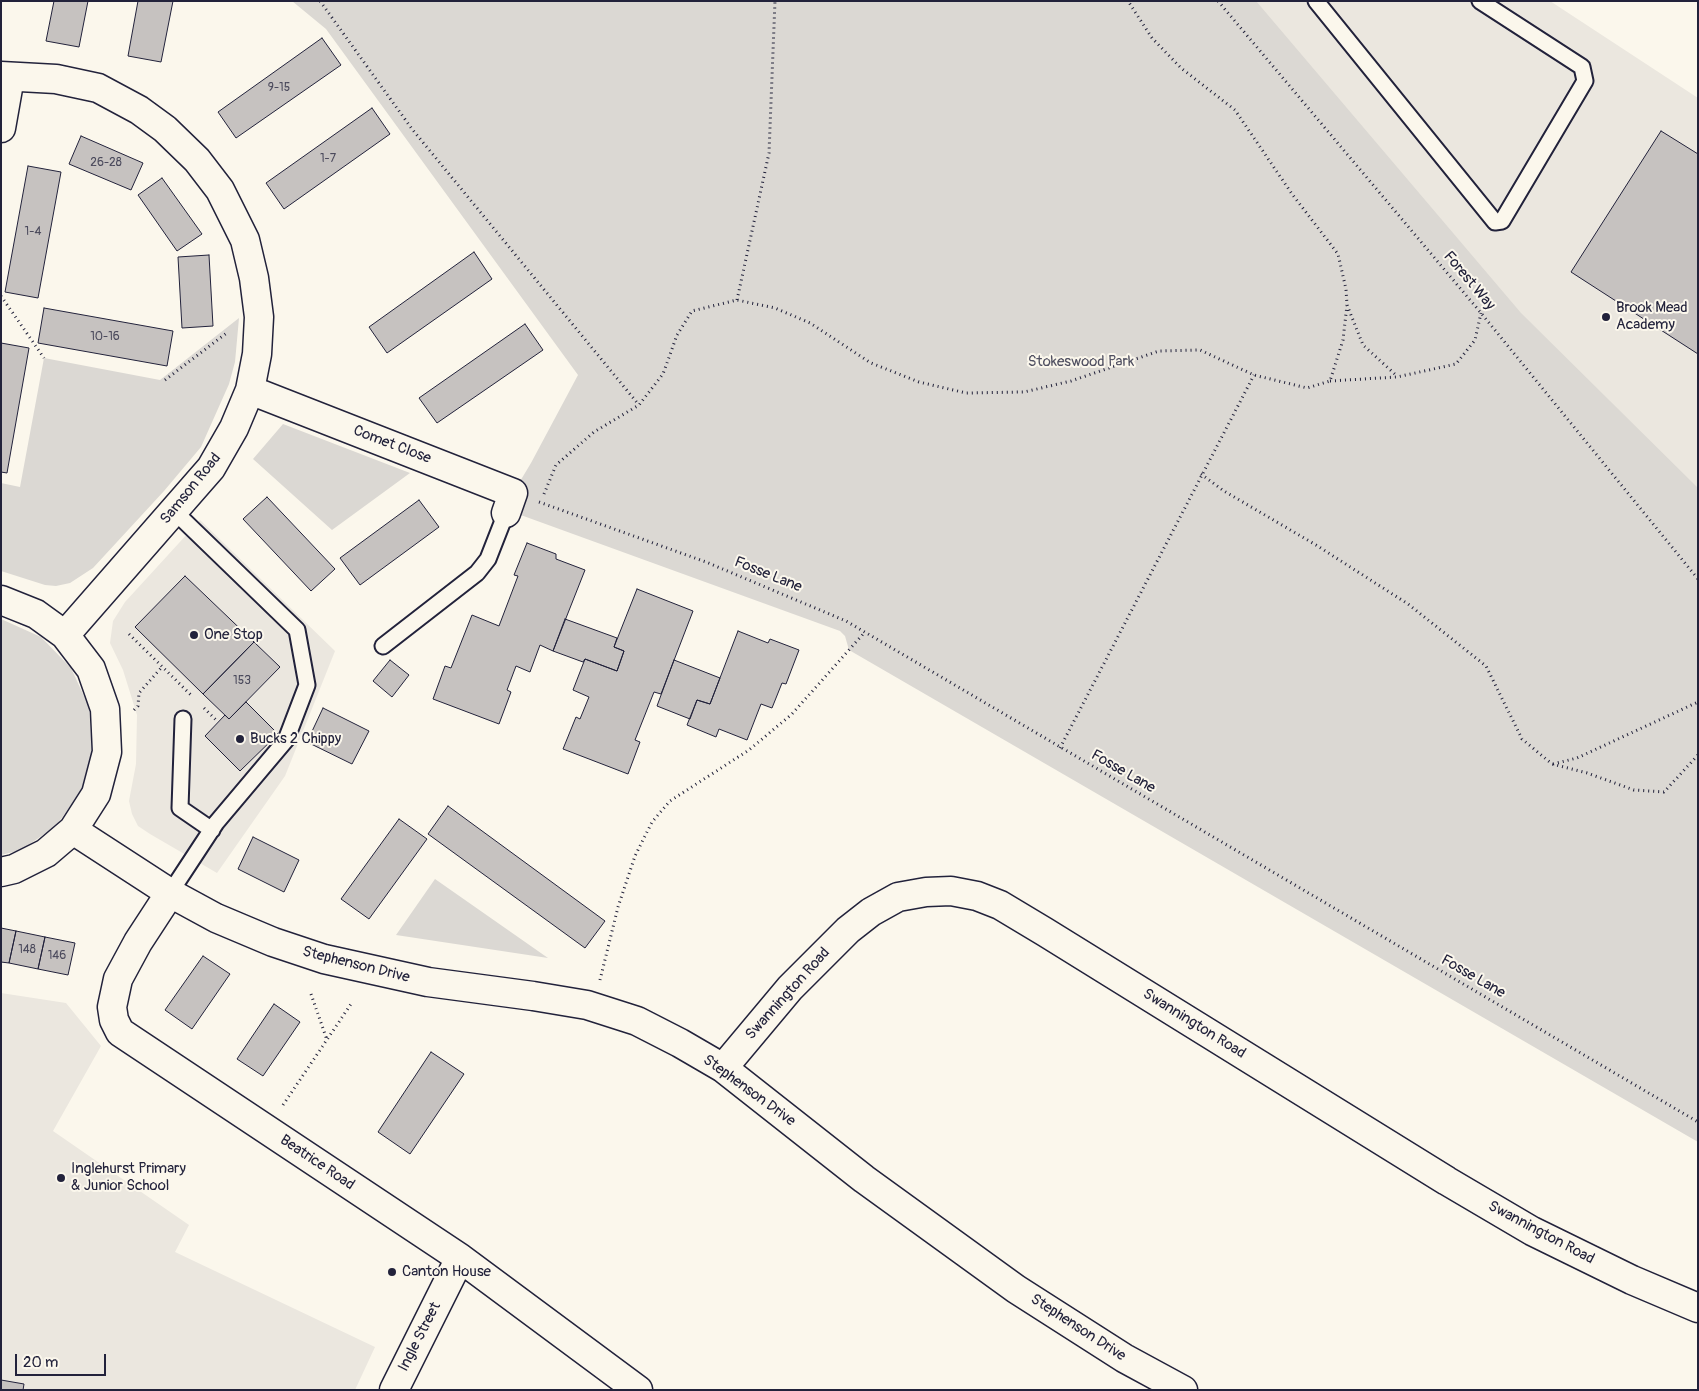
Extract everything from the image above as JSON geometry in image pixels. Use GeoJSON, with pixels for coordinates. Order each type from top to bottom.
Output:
{"type":"FeatureCollection","features":[{"type":"Feature","properties":{"kind":"street"},"geometry":{"type":"LineString","coordinates":[[1,128],[5,76]]}},
{"type":"Feature","properties":{"kind":"street","name":"Samson Road"},"geometry":{"type":"LineString","coordinates":[[5,76],[56,79],[98,88],[140,110],[165,129],[197,160],[220,190],[245,240],[254,278],[258,326],[257,354],[250,390],[234,428],[211,468],[65,635]]}},
{"type":"Feature","properties":{"kind":"street","name":"Comet Close"},"geometry":{"type":"LineString","coordinates":[[250,390],[510,503]]}},
{"type":"Feature","properties":{"kind":"street"},"geometry":{"type":"LineString","coordinates":[[1,600],[36,614],[65,635],[91,669],[105,709],[107,752],[96,794],[72,830],[46,853],[14,869],[1,872]]}},
{"type":"Feature","properties":{"kind":"street","name":"Stephenson Drive"},"geometry":{"type":"LineString","coordinates":[[72,830],[170,893],[216,918],[273,942],[324,959],[428,982],[533,996],[593,1008],[637,1021],[723,1068],[864,1179],[1016,1289],[1124,1358],[1182,1390]]}},
{"type":"Feature","properties":{"kind":"street","name":"Swannington Road"},"geometry":{"type":"LineString","coordinates":[[723,1068],[790,988],[848,930],[871,912],[898,897],[926,892],[951,891],[977,896],[1000,905],[1045,932],[1439,1176],[1532,1231],[1632,1280],[1698,1308]]}},
{"type":"Feature","properties":{"kind":"street","name":"Beatrice Road"},"geometry":{"type":"LineString","coordinates":[[170,893],[138,942],[118,979],[112,1007],[114,1020],[120,1032],[460,1258],[638,1390]]}},
{"type":"Feature","properties":{"kind":"street","name":"Ingle Street"},"geometry":{"type":"LineString","coordinates":[[394,1390],[460,1258]]}},
{"type":"Feature","properties":{"kind":"lane"},"geometry":{"type":"LineString","coordinates":[[1316,1],[1495,222],[1502,221],[1585,81],[1582,67],[1480,1]]}},
{"type":"Feature","properties":{"kind":"lane"},"geometry":{"type":"LineString","coordinates":[[383,646],[477,572],[488,559],[510,503]]}},
{"type":"Feature","properties":{"kind":"lane"},"geometry":{"type":"LineString","coordinates":[[170,893],[212,830],[286,740],[307,686],[297,630],[174,511]]}},
{"type":"Feature","properties":{"kind":"lane"},"geometry":{"type":"LineString","coordinates":[[183,719],[180,808],[212,830]]}},
{"type":"Feature","properties":{"kind":"path"},"geometry":{"type":"LineString","coordinates":[[320,1],[412,128],[639,405]]}},
{"type":"Feature","properties":{"kind":"path"},"geometry":{"type":"LineString","coordinates":[[737,300],[769,153],[775,1]]}},
{"type":"Feature","properties":{"kind":"path"},"geometry":{"type":"LineString","coordinates":[[1128,1],[1158,44],[1181,68],[1235,110],[1292,194],[1338,254],[1346,289],[1347,305],[1343,340],[1330,381]]}},
{"type":"Feature","properties":{"kind":"path","name":"Forest Way"},"geometry":{"type":"LineString","coordinates":[[1218,1],[1481,313],[1698,579]]}},
{"type":"Feature","properties":{"kind":"path"},"geometry":{"type":"LineString","coordinates":[[1,296],[44,358]]}},
{"type":"Feature","properties":{"kind":"path"},"geometry":{"type":"LineString","coordinates":[[540,502],[556,465],[594,432],[639,405],[663,374],[677,335],[692,311],[737,300],[774,308],[810,323],[871,363],[919,382],[966,393],[1024,392],[1071,381],[1159,351],[1200,350],[1254,374],[1308,388],[1330,381],[1398,377],[1456,364],[1475,340],[1481,313]]}},
{"type":"Feature","properties":{"kind":"path"},"geometry":{"type":"LineString","coordinates":[[1347,305],[1363,345],[1398,377]]}},
{"type":"Feature","properties":{"kind":"path"},"geometry":{"type":"LineString","coordinates":[[165,380],[238,324],[258,326]]}},
{"type":"Feature","properties":{"kind":"path"},"geometry":{"type":"LineString","coordinates":[[1060,748],[1200,474],[1254,374]]}},
{"type":"Feature","properties":{"kind":"path"},"geometry":{"type":"LineString","coordinates":[[1200,474],[1224,491],[1316,544],[1408,604],[1486,666],[1522,739],[1552,764],[1587,773],[1634,790],[1664,792],[1698,755]]}},
{"type":"Feature","properties":{"kind":"path","name":"Fosse Lane"},"geometry":{"type":"LineString","coordinates":[[510,503],[540,502],[786,594],[865,632],[1698,1122]]}},
{"type":"Feature","properties":{"kind":"path"},"geometry":{"type":"LineString","coordinates":[[593,1008],[618,907],[635,856],[652,822],[670,801],[749,750],[792,714],[865,632]]}},
{"type":"Feature","properties":{"kind":"path"},"geometry":{"type":"LineString","coordinates":[[129,634],[196,700]]}},
{"type":"Feature","properties":{"kind":"path"},"geometry":{"type":"LineString","coordinates":[[128,711],[135,710],[138,706],[138,692],[162,666]]}},
{"type":"Feature","properties":{"kind":"path"},"geometry":{"type":"LineString","coordinates":[[1552,764],[1577,758],[1698,702]]}},
{"type":"Feature","properties":{"kind":"path"},"geometry":{"type":"LineString","coordinates":[[203,706],[216,720]]}},
{"type":"Feature","properties":{"kind":"path"},"geometry":{"type":"LineString","coordinates":[[311,994],[327,1040]]}},
{"type":"Feature","properties":{"kind":"path"},"geometry":{"type":"LineString","coordinates":[[266,1129],[351,1004]]}},
{"type":"Feature","properties":{"kind":"shaded area","name":"Brook Mead Academy"},"geometry":{"type":"Polygon","coordinates":[[[1250,1],[1550,1],[1698,98],[1698,536],[1250,1]]]}},
{"type":"Feature","properties":{"kind":"shaded area"},"geometry":{"type":"Polygon","coordinates":[[[200,520],[335,651],[285,776],[217,873],[138,826],[132,814],[129,801],[136,764],[137,715],[123,670],[110,643],[113,621],[125,602],[200,520]]]}},
{"type":"Feature","properties":{"kind":"shaded area","name":"Inglehurst Primary & Junior School"},"geometry":{"type":"Polygon","coordinates":[[[1,993],[66,1003],[101,1046],[53,1131],[189,1225],[175,1252],[375,1347],[355,1390],[1,1390],[1,993]]]}},
{"type":"Feature","properties":{"kind":"green space","name":"Stokeswood Park"},"geometry":{"type":"Polygon","coordinates":[[[292,1],[1256,1],[1521,313],[1698,488],[1698,1142],[849,650],[845,636],[840,631],[507,510],[513,493],[578,375],[326,29],[292,1]]]}},
{"type":"Feature","properties":{"kind":"green space"},"geometry":{"type":"Polygon","coordinates":[[[239,318],[235,362],[229,384],[201,447],[164,491],[93,568],[70,583],[56,586],[45,585],[1,571],[1,483],[20,487],[44,358],[160,380],[239,318]]]}},
{"type":"Feature","properties":{"kind":"green space"},"geometry":{"type":"Polygon","coordinates":[[[283,424],[410,473],[332,530],[253,459],[283,424]]]}},
{"type":"Feature","properties":{"kind":"green space"},"geometry":{"type":"Polygon","coordinates":[[[1,619],[41,637],[71,668],[89,707],[92,750],[81,791],[56,826],[21,850],[1,855],[1,619]]]}},
{"type":"Feature","properties":{"kind":"green space"},"geometry":{"type":"Polygon","coordinates":[[[435,879],[548,958],[396,935],[435,879]]]}},
{"type":"Feature","properties":{"kind":"building"},"geometry":{"type":"Polygon","coordinates":[[[54,1],[88,1],[79,47],[46,41],[54,1]]]}},
{"type":"Feature","properties":{"kind":"building"},"geometry":{"type":"Polygon","coordinates":[[[138,1],[173,1],[161,62],[128,56],[138,1]]]}},
{"type":"Feature","properties":{"kind":"building"},"geometry":{"type":"Polygon","coordinates":[[[322,38],[341,65],[236,138],[218,112],[322,38]]]}},
{"type":"Feature","properties":{"kind":"building"},"geometry":{"type":"Polygon","coordinates":[[[372,108],[390,134],[284,209],[266,183],[372,108]]]}},
{"type":"Feature","properties":{"kind":"building"},"geometry":{"type":"Polygon","coordinates":[[[1661,131],[1698,154],[1698,354],[1571,272],[1661,131]]]}},
{"type":"Feature","properties":{"kind":"building"},"geometry":{"type":"Polygon","coordinates":[[[81,136],[143,163],[131,190],[69,164],[81,136]]]}},
{"type":"Feature","properties":{"kind":"building"},"geometry":{"type":"Polygon","coordinates":[[[28,166],[61,172],[38,298],[5,292],[28,166]]]}},
{"type":"Feature","properties":{"kind":"building"},"geometry":{"type":"Polygon","coordinates":[[[162,178],[202,234],[177,251],[138,195],[162,178]]]}},
{"type":"Feature","properties":{"kind":"building"},"geometry":{"type":"Polygon","coordinates":[[[474,252],[492,279],[387,353],[369,327],[474,252]]]}},
{"type":"Feature","properties":{"kind":"building"},"geometry":{"type":"Polygon","coordinates":[[[209,255],[213,326],[182,328],[178,257],[209,255]]]}},
{"type":"Feature","properties":{"kind":"building"},"geometry":{"type":"Polygon","coordinates":[[[44,308],[173,331],[167,366],[38,343],[44,308]]]}},
{"type":"Feature","properties":{"kind":"building"},"geometry":{"type":"Polygon","coordinates":[[[525,324],[543,350],[437,423],[419,398],[525,324]]]}},
{"type":"Feature","properties":{"kind":"building"},"geometry":{"type":"Polygon","coordinates":[[[1,343],[29,348],[7,473],[1,472],[1,343]]]}},
{"type":"Feature","properties":{"kind":"building"},"geometry":{"type":"Polygon","coordinates":[[[267,497],[335,569],[311,591],[243,519],[267,497]]]}},
{"type":"Feature","properties":{"kind":"building"},"geometry":{"type":"Polygon","coordinates":[[[419,500],[439,527],[360,585],[340,558],[419,500]]]}},
{"type":"Feature","properties":{"kind":"building"},"geometry":{"type":"Polygon","coordinates":[[[527,543],[556,554],[556,559],[585,570],[553,651],[540,645],[530,672],[516,666],[507,690],[511,692],[499,724],[433,699],[445,666],[451,668],[472,615],[499,626],[518,576],[514,575],[527,543]]]}},
{"type":"Feature","properties":{"kind":"building","name":"One Stop"},"geometry":{"type":"Polygon","coordinates":[[[185,576],[254,642],[203,694],[135,627],[185,576]]]}},
{"type":"Feature","properties":{"kind":"building"},"geometry":{"type":"Polygon","coordinates":[[[637,589],[693,611],[661,694],[654,692],[635,740],[640,742],[628,774],[563,749],[576,717],[580,719],[589,697],[573,690],[585,659],[617,671],[624,651],[614,647],[637,589]]]}},
{"type":"Feature","properties":{"kind":"building"},"geometry":{"type":"Polygon","coordinates":[[[565,619],[617,638],[614,647],[624,651],[617,671],[585,659],[583,662],[553,651],[565,619]]]}},
{"type":"Feature","properties":{"kind":"building"},"geometry":{"type":"Polygon","coordinates":[[[738,631],[768,643],[770,639],[799,650],[786,684],[782,683],[772,708],[761,704],[747,740],[719,729],[716,737],[687,725],[697,700],[710,704],[738,631]]]}},
{"type":"Feature","properties":{"kind":"building"},"geometry":{"type":"Polygon","coordinates":[[[254,642],[280,667],[229,719],[203,694],[254,642]]]}},
{"type":"Feature","properties":{"kind":"building"},"geometry":{"type":"Polygon","coordinates":[[[390,660],[409,675],[392,697],[373,681],[390,660]]]}},
{"type":"Feature","properties":{"kind":"building"},"geometry":{"type":"Polygon","coordinates":[[[674,660],[720,678],[710,704],[697,700],[690,719],[657,706],[674,660]]]}},
{"type":"Feature","properties":{"kind":"building","name":"Bucks 2 Chippy"},"geometry":{"type":"Polygon","coordinates":[[[246,702],[278,734],[240,771],[205,736],[225,715],[229,719],[246,702]]]}},
{"type":"Feature","properties":{"kind":"building"},"geometry":{"type":"Polygon","coordinates":[[[323,708],[369,731],[352,764],[307,742],[323,708]]]}},
{"type":"Feature","properties":{"kind":"building"},"geometry":{"type":"Polygon","coordinates":[[[448,806],[605,921],[585,948],[428,834],[448,806]]]}},
{"type":"Feature","properties":{"kind":"building"},"geometry":{"type":"Polygon","coordinates":[[[399,819],[427,839],[369,919],[341,899],[399,819]]]}},
{"type":"Feature","properties":{"kind":"building"},"geometry":{"type":"Polygon","coordinates":[[[253,837],[299,860],[284,892],[238,869],[253,837]]]}},
{"type":"Feature","properties":{"kind":"building"},"geometry":{"type":"Polygon","coordinates":[[[1,928],[16,931],[9,963],[1,962],[1,928]]]}},
{"type":"Feature","properties":{"kind":"building"},"geometry":{"type":"Polygon","coordinates":[[[16,931],[45,937],[38,969],[9,963],[16,931]]]}},
{"type":"Feature","properties":{"kind":"building"},"geometry":{"type":"Polygon","coordinates":[[[45,937],[75,943],[68,975],[38,969],[45,937]]]}},
{"type":"Feature","properties":{"kind":"building"},"geometry":{"type":"Polygon","coordinates":[[[203,956],[230,974],[192,1029],[165,1010],[203,956]]]}},
{"type":"Feature","properties":{"kind":"building"},"geometry":{"type":"Polygon","coordinates":[[[274,1004],[300,1022],[263,1076],[237,1059],[274,1004]]]}},
{"type":"Feature","properties":{"kind":"building"},"geometry":{"type":"Polygon","coordinates":[[[431,1052],[464,1074],[410,1154],[378,1132],[431,1052]]]}},
{"type":"Feature","properties":{"kind":"building"},"geometry":{"type":"Polygon","coordinates":[[[1,1380],[24,1384],[23,1390],[1,1390],[1,1380]]]}},
{"type":"Feature","properties":{"kind":"place","name":"Brook Mead Academy"},"geometry":{"type":"Point","coordinates":[1606,317]}},
{"type":"Feature","properties":{"kind":"place","name":"One Stop"},"geometry":{"type":"Point","coordinates":[194,635]}},
{"type":"Feature","properties":{"kind":"place","name":"Bucks 2 Chippy"},"geometry":{"type":"Point","coordinates":[240,739]}},
{"type":"Feature","properties":{"kind":"place","name":"Inglehurst Primary & Junior School"},"geometry":{"type":"Point","coordinates":[61,1178]}},
{"type":"Feature","properties":{"kind":"place","name":"Canton House"},"geometry":{"type":"Point","coordinates":[392,1272]}}]}
